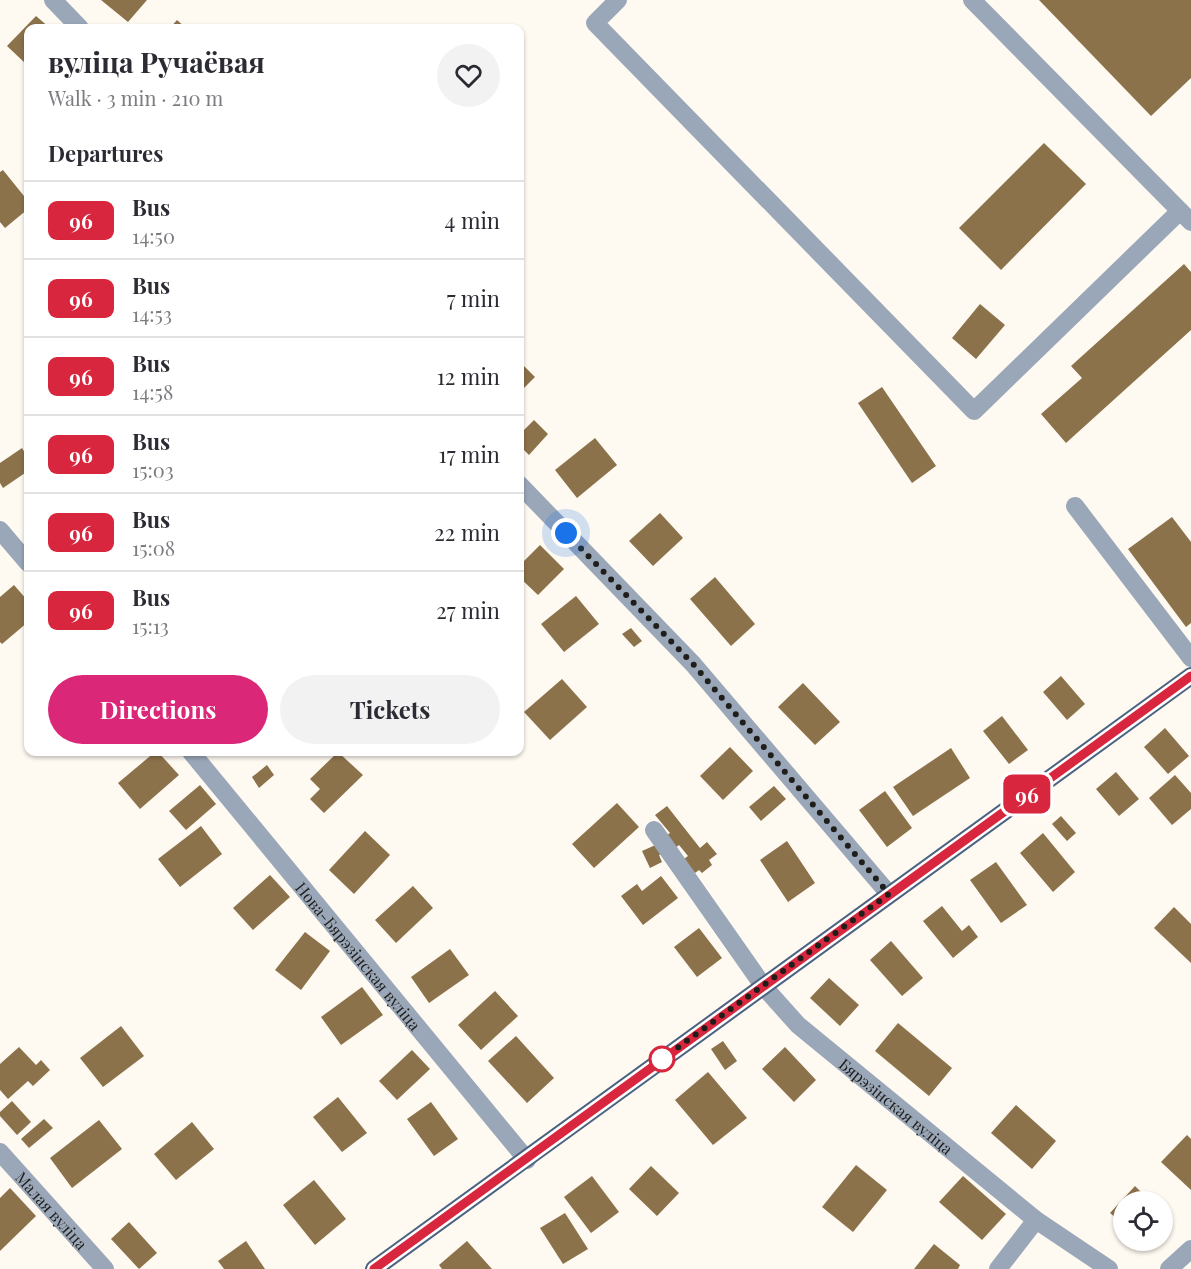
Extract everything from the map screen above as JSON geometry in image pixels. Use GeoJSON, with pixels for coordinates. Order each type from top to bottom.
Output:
{"type":"FeatureCollection","features":[{"type":"Feature","properties":{"kind":"main road"},"geometry":{"type":"LineString","coordinates":[[374,1269],[1191,676]]}},
{"type":"Feature","properties":{"kind":"street"},"geometry":{"type":"LineString","coordinates":[[53,0],[76,24]]}},
{"type":"Feature","properties":{"kind":"street"},"geometry":{"type":"LineString","coordinates":[[618,0],[595,23],[974,411],[1186,216],[972,0]]}},
{"type":"Feature","properties":{"kind":"street"},"geometry":{"type":"LineString","coordinates":[[524,489],[693,664],[889,894]]}},
{"type":"Feature","properties":{"kind":"street"},"geometry":{"type":"LineString","coordinates":[[1075,506],[1191,658]]}},
{"type":"Feature","properties":{"kind":"street"},"geometry":{"type":"LineString","coordinates":[[0,530],[24,558]]}},
{"type":"Feature","properties":{"kind":"street","name":"Нова-Бярэзінская вуліца"},"geometry":{"type":"LineString","coordinates":[[194,756],[526,1160]]}},
{"type":"Feature","properties":{"kind":"street","name":"Бярэзінская вуліца"},"geometry":{"type":"LineString","coordinates":[[654,830],[764,987],[798,1026],[1036,1221],[1109,1269]]}},
{"type":"Feature","properties":{"kind":"street","name":"Малая вуліца"},"geometry":{"type":"LineString","coordinates":[[0,1152],[105,1269]]}},
{"type":"Feature","properties":{"kind":"street"},"geometry":{"type":"LineString","coordinates":[[998,1269],[1036,1221]]}},
{"type":"Feature","properties":{"kind":"street"},"geometry":{"type":"LineString","coordinates":[[1169,1269],[1191,1249]]}},
{"type":"Feature","properties":{"kind":"building"},"geometry":{"type":"Polygon","coordinates":[[[101,0],[147,0],[128,22],[101,0]]]}},
{"type":"Feature","properties":{"kind":"building"},"geometry":{"type":"Polygon","coordinates":[[[1039,0],[1191,0],[1191,78],[1151,116],[1039,0]]]}},
{"type":"Feature","properties":{"kind":"building"},"geometry":{"type":"Polygon","coordinates":[[[36,16],[45,24],[28,24],[36,16]]]}},
{"type":"Feature","properties":{"kind":"building"},"geometry":{"type":"Polygon","coordinates":[[[24,28],[24,62],[7,46],[24,28]]]}},
{"type":"Feature","properties":{"kind":"building"},"geometry":{"type":"Polygon","coordinates":[[[1044,143],[1086,184],[1001,270],[959,228],[1044,143]]]}},
{"type":"Feature","properties":{"kind":"building"},"geometry":{"type":"Polygon","coordinates":[[[3,170],[24,196],[24,212],[5,228],[0,222],[0,172],[3,170]]]}},
{"type":"Feature","properties":{"kind":"building"},"geometry":{"type":"Polygon","coordinates":[[[1184,264],[1191,272],[1191,330],[1066,443],[1041,414],[1082,378],[1071,366],[1184,264]]]}},
{"type":"Feature","properties":{"kind":"building"},"geometry":{"type":"Polygon","coordinates":[[[980,304],[1005,325],[976,359],[952,338],[980,304]]]}},
{"type":"Feature","properties":{"kind":"building"},"geometry":{"type":"Polygon","coordinates":[[[524,366],[535,377],[524,388],[524,366]]]}},
{"type":"Feature","properties":{"kind":"building"},"geometry":{"type":"Polygon","coordinates":[[[882,387],[936,466],[912,483],[858,403],[882,387]]]}},
{"type":"Feature","properties":{"kind":"building"},"geometry":{"type":"Polygon","coordinates":[[[534,420],[548,434],[529,455],[524,450],[524,430],[534,420]]]}},
{"type":"Feature","properties":{"kind":"building"},"geometry":{"type":"Polygon","coordinates":[[[595,438],[617,465],[577,498],[555,470],[595,438]]]}},
{"type":"Feature","properties":{"kind":"building"},"geometry":{"type":"Polygon","coordinates":[[[22,448],[24,451],[24,474],[3,488],[0,483],[0,463],[22,448]]]}},
{"type":"Feature","properties":{"kind":"building"},"geometry":{"type":"Polygon","coordinates":[[[660,513],[683,538],[653,566],[629,541],[660,513]]]}},
{"type":"Feature","properties":{"kind":"building"},"geometry":{"type":"Polygon","coordinates":[[[1172,517],[1191,542],[1191,623],[1186,627],[1128,549],[1172,517]]]}},
{"type":"Feature","properties":{"kind":"building"},"geometry":{"type":"Polygon","coordinates":[[[540,545],[564,569],[538,595],[524,582],[524,561],[540,545]]]}},
{"type":"Feature","properties":{"kind":"building"},"geometry":{"type":"Polygon","coordinates":[[[715,577],[755,624],[731,646],[690,599],[715,577]]]}},
{"type":"Feature","properties":{"kind":"building"},"geometry":{"type":"Polygon","coordinates":[[[14,585],[24,596],[24,625],[2,644],[0,642],[0,597],[14,585]]]}},
{"type":"Feature","properties":{"kind":"building"},"geometry":{"type":"Polygon","coordinates":[[[576,596],[599,624],[564,652],[541,624],[576,596]]]}},
{"type":"Feature","properties":{"kind":"building"},"geometry":{"type":"Polygon","coordinates":[[[631,628],[642,641],[634,647],[622,634],[631,628]]]}},
{"type":"Feature","properties":{"kind":"building"},"geometry":{"type":"Polygon","coordinates":[[[1061,676],[1085,704],[1067,720],[1043,692],[1061,676]]]}},
{"type":"Feature","properties":{"kind":"building"},"geometry":{"type":"Polygon","coordinates":[[[562,679],[587,707],[550,740],[524,712],[562,679]]]}},
{"type":"Feature","properties":{"kind":"building"},"geometry":{"type":"Polygon","coordinates":[[[803,683],[840,722],[815,745],[778,707],[803,683]]]}},
{"type":"Feature","properties":{"kind":"building"},"geometry":{"type":"Polygon","coordinates":[[[1002,716],[1028,750],[1009,764],[983,731],[1002,716]]]}},
{"type":"Feature","properties":{"kind":"building"},"geometry":{"type":"Polygon","coordinates":[[[1165,728],[1189,756],[1168,774],[1144,747],[1165,728]]]}},
{"type":"Feature","properties":{"kind":"building"},"geometry":{"type":"Polygon","coordinates":[[[730,747],[753,771],[723,800],[700,776],[730,747]]]}},
{"type":"Feature","properties":{"kind":"building"},"geometry":{"type":"Polygon","coordinates":[[[951,748],[970,778],[913,816],[893,787],[951,748]]]}},
{"type":"Feature","properties":{"kind":"building"},"geometry":{"type":"Polygon","coordinates":[[[150,756],[162,756],[179,775],[140,809],[118,783],[150,756]]]}},
{"type":"Feature","properties":{"kind":"building"},"geometry":{"type":"Polygon","coordinates":[[[334,756],[342,756],[363,775],[324,813],[310,799],[320,789],[310,779],[334,756]]]}},
{"type":"Feature","properties":{"kind":"building"},"geometry":{"type":"Polygon","coordinates":[[[267,765],[274,775],[259,788],[252,777],[267,765]]]}},
{"type":"Feature","properties":{"kind":"building"},"geometry":{"type":"Polygon","coordinates":[[[1116,772],[1139,799],[1119,816],[1096,789],[1116,772]]]}},
{"type":"Feature","properties":{"kind":"building"},"geometry":{"type":"Polygon","coordinates":[[[1175,775],[1191,793],[1191,809],[1172,825],[1149,798],[1175,775]]]}},
{"type":"Feature","properties":{"kind":"building"},"geometry":{"type":"Polygon","coordinates":[[[200,785],[216,804],[186,830],[169,811],[200,785]]]}},
{"type":"Feature","properties":{"kind":"building"},"geometry":{"type":"Polygon","coordinates":[[[774,786],[786,799],[761,821],[749,807],[774,786]]]}},
{"type":"Feature","properties":{"kind":"building"},"geometry":{"type":"Polygon","coordinates":[[[885,791],[912,828],[887,847],[859,810],[885,791]]]}},
{"type":"Feature","properties":{"kind":"building"},"geometry":{"type":"Polygon","coordinates":[[[617,803],[639,827],[594,868],[572,844],[617,803]]]}},
{"type":"Feature","properties":{"kind":"building"},"geometry":{"type":"Polygon","coordinates":[[[667,806],[700,848],[707,842],[717,854],[709,860],[712,865],[702,873],[699,870],[695,873],[684,859],[688,856],[679,845],[674,849],[664,837],[670,833],[655,815],[667,806]]]}},
{"type":"Feature","properties":{"kind":"building"},"geometry":{"type":"Polygon","coordinates":[[[1061,816],[1076,833],[1067,841],[1052,824],[1061,816]]]}},
{"type":"Feature","properties":{"kind":"building"},"geometry":{"type":"Polygon","coordinates":[[[201,826],[222,854],[180,887],[158,859],[201,826]]]}},
{"type":"Feature","properties":{"kind":"building"},"geometry":{"type":"Polygon","coordinates":[[[365,831],[390,855],[354,894],[329,870],[365,831]]]}},
{"type":"Feature","properties":{"kind":"building"},"geometry":{"type":"Polygon","coordinates":[[[1043,833],[1075,872],[1053,892],[1020,853],[1043,833]]]}},
{"type":"Feature","properties":{"kind":"building"},"geometry":{"type":"Polygon","coordinates":[[[787,841],[815,883],[788,902],[760,860],[787,841]]]}},
{"type":"Feature","properties":{"kind":"building"},"geometry":{"type":"Polygon","coordinates":[[[660,843],[664,853],[659,855],[662,862],[650,868],[642,851],[660,843]]]}},
{"type":"Feature","properties":{"kind":"building"},"geometry":{"type":"Polygon","coordinates":[[[996,862],[1027,905],[1001,923],[970,880],[996,862]]]}},
{"type":"Feature","properties":{"kind":"building"},"geometry":{"type":"Polygon","coordinates":[[[270,875],[290,897],[253,930],[233,908],[270,875]]]}},
{"type":"Feature","properties":{"kind":"building"},"geometry":{"type":"Polygon","coordinates":[[[661,876],[678,898],[643,925],[621,896],[637,884],[642,891],[661,876]]]}},
{"type":"Feature","properties":{"kind":"building"},"geometry":{"type":"Polygon","coordinates":[[[413,886],[433,908],[396,943],[375,920],[413,886]]]}},
{"type":"Feature","properties":{"kind":"building"},"geometry":{"type":"Polygon","coordinates":[[[942,906],[962,931],[969,925],[978,937],[953,958],[923,921],[942,906]]]}},
{"type":"Feature","properties":{"kind":"building"},"geometry":{"type":"Polygon","coordinates":[[[1174,907],[1191,924],[1191,963],[1154,928],[1174,907]]]}},
{"type":"Feature","properties":{"kind":"building"},"geometry":{"type":"Polygon","coordinates":[[[699,928],[722,958],[697,977],[674,947],[699,928]]]}},
{"type":"Feature","properties":{"kind":"building"},"geometry":{"type":"Polygon","coordinates":[[[305,932],[330,951],[301,990],[275,970],[305,932]]]}},
{"type":"Feature","properties":{"kind":"building"},"geometry":{"type":"Polygon","coordinates":[[[891,941],[923,978],[902,996],[870,960],[891,941]]]}},
{"type":"Feature","properties":{"kind":"building"},"geometry":{"type":"Polygon","coordinates":[[[450,949],[469,975],[429,1003],[411,977],[450,949]]]}},
{"type":"Feature","properties":{"kind":"building"},"geometry":{"type":"Polygon","coordinates":[[[829,978],[859,1005],[840,1026],[810,998],[829,978]]]}},
{"type":"Feature","properties":{"kind":"building"},"geometry":{"type":"Polygon","coordinates":[[[362,987],[383,1015],[341,1045],[321,1017],[362,987]]]}},
{"type":"Feature","properties":{"kind":"building"},"geometry":{"type":"Polygon","coordinates":[[[495,991],[518,1016],[481,1050],[458,1025],[495,991]]]}},
{"type":"Feature","properties":{"kind":"building"},"geometry":{"type":"Polygon","coordinates":[[[898,1023],[952,1068],[929,1096],[875,1051],[898,1023]]]}},
{"type":"Feature","properties":{"kind":"building"},"geometry":{"type":"Polygon","coordinates":[[[121,1026],[144,1056],[103,1087],[80,1058],[121,1026]]]}},
{"type":"Feature","properties":{"kind":"building"},"geometry":{"type":"Polygon","coordinates":[[[516,1036],[554,1078],[527,1103],[488,1061],[516,1036]]]}},
{"type":"Feature","properties":{"kind":"building"},"geometry":{"type":"Polygon","coordinates":[[[723,1041],[737,1061],[725,1070],[711,1049],[723,1041]]]}},
{"type":"Feature","properties":{"kind":"building"},"geometry":{"type":"Polygon","coordinates":[[[19,1047],[36,1065],[41,1060],[50,1070],[33,1086],[28,1081],[8,1099],[0,1090],[0,1064],[19,1047]]]}},
{"type":"Feature","properties":{"kind":"building"},"geometry":{"type":"Polygon","coordinates":[[[785,1047],[816,1080],[794,1102],[762,1069],[785,1047]]]}},
{"type":"Feature","properties":{"kind":"building"},"geometry":{"type":"Polygon","coordinates":[[[412,1050],[430,1069],[397,1100],[379,1081],[412,1050]]]}},
{"type":"Feature","properties":{"kind":"building"},"geometry":{"type":"Polygon","coordinates":[[[708,1072],[747,1118],[713,1145],[675,1100],[708,1072]]]}},
{"type":"Feature","properties":{"kind":"building"},"geometry":{"type":"Polygon","coordinates":[[[338,1097],[367,1133],[342,1152],[313,1117],[338,1097]]]}},
{"type":"Feature","properties":{"kind":"building"},"geometry":{"type":"Polygon","coordinates":[[[12,1101],[31,1122],[17,1135],[0,1116],[0,1112],[12,1101]]]}},
{"type":"Feature","properties":{"kind":"building"},"geometry":{"type":"Polygon","coordinates":[[[431,1102],[458,1139],[434,1156],[407,1119],[431,1102]]]}},
{"type":"Feature","properties":{"kind":"building"},"geometry":{"type":"Polygon","coordinates":[[[1016,1105],[1056,1141],[1032,1169],[991,1133],[1016,1105]]]}},
{"type":"Feature","properties":{"kind":"building"},"geometry":{"type":"Polygon","coordinates":[[[44,1119],[53,1128],[29,1148],[21,1139],[44,1119]]]}},
{"type":"Feature","properties":{"kind":"building"},"geometry":{"type":"Polygon","coordinates":[[[99,1120],[122,1149],[72,1188],[50,1158],[99,1120]]]}},
{"type":"Feature","properties":{"kind":"building"},"geometry":{"type":"Polygon","coordinates":[[[192,1122],[214,1149],[176,1180],[154,1154],[192,1122]]]}},
{"type":"Feature","properties":{"kind":"building"},"geometry":{"type":"Polygon","coordinates":[[[1187,1135],[1191,1139],[1191,1190],[1161,1162],[1187,1135]]]}},
{"type":"Feature","properties":{"kind":"building"},"geometry":{"type":"Polygon","coordinates":[[[856,1165],[887,1190],[853,1232],[822,1207],[856,1165]]]}},
{"type":"Feature","properties":{"kind":"building"},"geometry":{"type":"Polygon","coordinates":[[[651,1166],[679,1193],[657,1216],[629,1189],[651,1166]]]}},
{"type":"Feature","properties":{"kind":"building"},"geometry":{"type":"Polygon","coordinates":[[[592,1176],[619,1212],[591,1233],[564,1197],[592,1176]]]}},
{"type":"Feature","properties":{"kind":"building"},"geometry":{"type":"Polygon","coordinates":[[[963,1176],[1006,1214],[982,1240],[939,1202],[963,1176]]]}},
{"type":"Feature","properties":{"kind":"building"},"geometry":{"type":"Polygon","coordinates":[[[314,1180],[346,1219],[315,1245],[283,1205],[314,1180]]]}},
{"type":"Feature","properties":{"kind":"building"},"geometry":{"type":"Polygon","coordinates":[[[1135,1186],[1140,1191],[1130,1191],[1135,1186]]]}},
{"type":"Feature","properties":{"kind":"building"},"geometry":{"type":"Polygon","coordinates":[[[10,1188],[36,1216],[0,1251],[0,1198],[10,1188]]]}},
{"type":"Feature","properties":{"kind":"building"},"geometry":{"type":"Polygon","coordinates":[[[565,1213],[588,1249],[563,1264],[540,1228],[565,1213]]]}},
{"type":"Feature","properties":{"kind":"building"},"geometry":{"type":"Polygon","coordinates":[[[129,1222],[157,1253],[139,1269],[111,1239],[129,1222]]]}},
{"type":"Feature","properties":{"kind":"building"},"geometry":{"type":"Polygon","coordinates":[[[246,1241],[265,1269],[224,1269],[218,1261],[246,1241]]]}},
{"type":"Feature","properties":{"kind":"building"},"geometry":{"type":"Polygon","coordinates":[[[467,1241],[492,1269],[442,1269],[439,1265],[467,1241]]]}},
{"type":"Feature","properties":{"kind":"building"},"geometry":{"type":"Polygon","coordinates":[[[934,1244],[960,1265],[958,1269],[914,1269],[934,1244]]]}},
{"type":"Feature","properties":{"kind":"bus line","name":"96"},"geometry":{"type":"LineString","coordinates":[[374,1269],[1191,676]]}},
{"type":"Feature","properties":{"kind":"route"},"geometry":{"type":"LineString","coordinates":[[566,533],[693,664],[889,894],[662,1059]]}}]}
